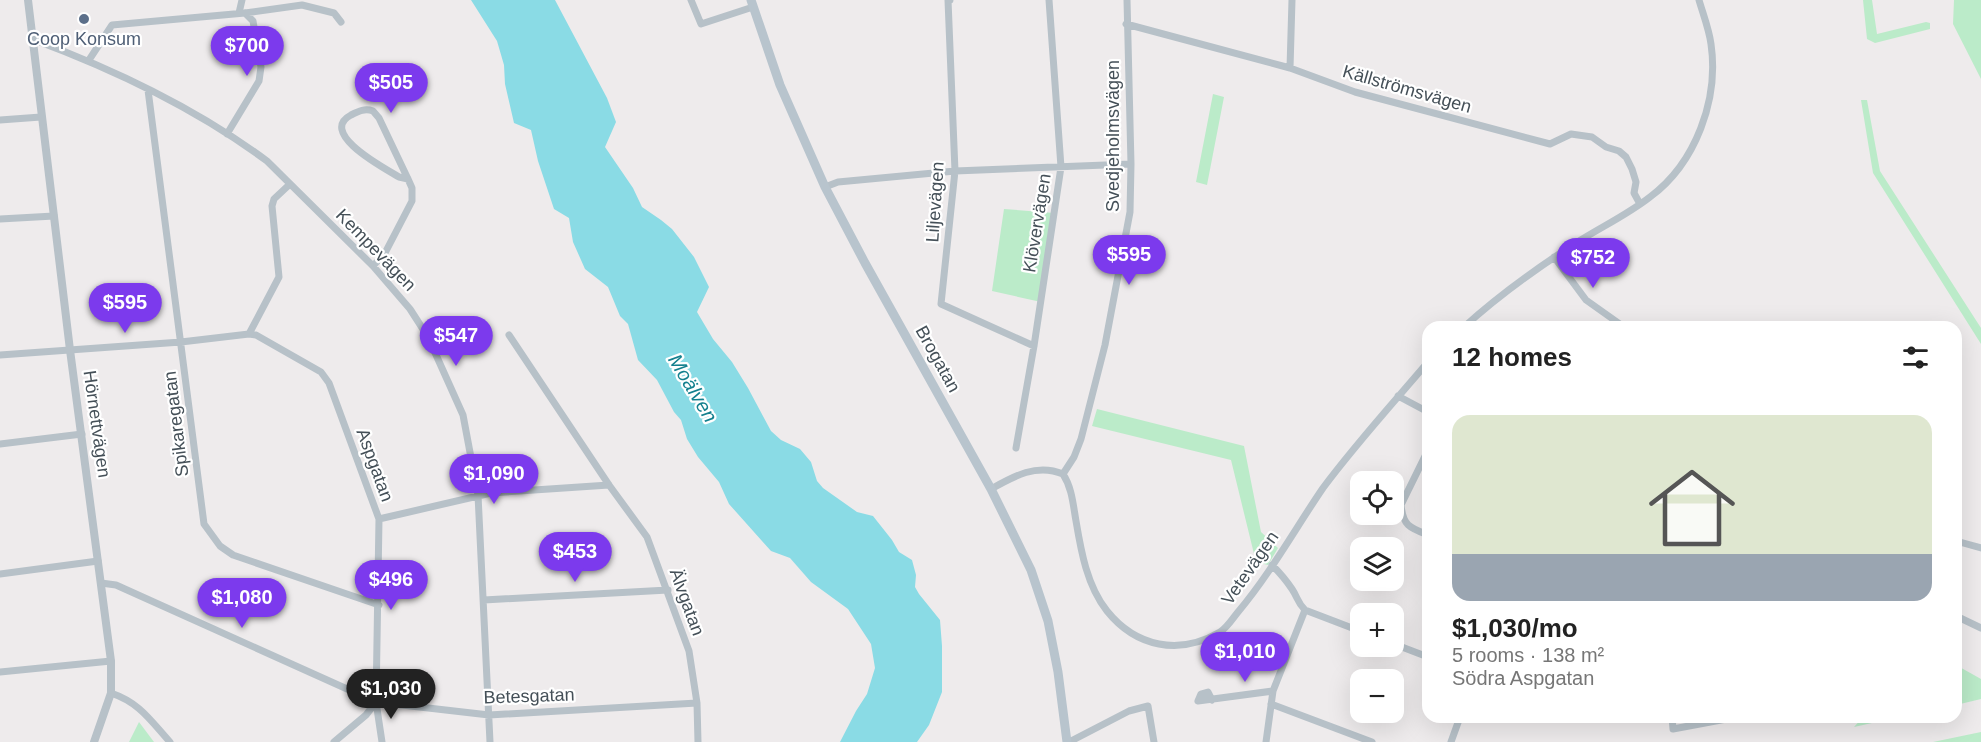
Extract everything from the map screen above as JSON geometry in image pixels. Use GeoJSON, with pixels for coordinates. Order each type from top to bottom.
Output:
{"type":"FeatureCollection","features":[{"type":"Feature","properties":{"kind":"main road","name":"Brogatan"},"geometry":{"type":"LineString","coordinates":[[752,3],[780,85],[825,187],[991,489],[1031,570],[1048,621],[1068,742]]}},
{"type":"Feature","properties":{"kind":"street","name":"Hörnettvägen"},"geometry":{"type":"LineString","coordinates":[[26,0],[111,661],[111,693],[94,742]]}},
{"type":"Feature","properties":{"kind":"street"},"geometry":{"type":"LineString","coordinates":[[242,0],[242,13]]}},
{"type":"Feature","properties":{"kind":"street"},"geometry":{"type":"LineString","coordinates":[[691,0],[701,24],[752,3]]}},
{"type":"Feature","properties":{"kind":"street","name":"Liljevägen"},"geometry":{"type":"LineString","coordinates":[[949,0],[955,171],[941,304],[1034,346]]}},
{"type":"Feature","properties":{"kind":"street","name":"Klövervägen"},"geometry":{"type":"LineString","coordinates":[[1016,448],[1061,167],[1049,0]]}},
{"type":"Feature","properties":{"kind":"street","name":"Svedjeholmsvägen"},"geometry":{"type":"LineString","coordinates":[[1063,474],[1074,457],[1081,439],[1105,345],[1130,213],[1127,0]]}},
{"type":"Feature","properties":{"kind":"street"},"geometry":{"type":"LineString","coordinates":[[1290,68],[1292,0]]}},
{"type":"Feature","properties":{"kind":"street"},"geometry":{"type":"LineString","coordinates":[[1471,321],[1554,257],[1652,196],[1681,164],[1698,137],[1710,94],[1713,72],[1711,42],[1699,0]]}},
{"type":"Feature","properties":{"kind":"street"},"geometry":{"type":"LineString","coordinates":[[89,60],[112,25],[242,13],[302,4],[334,13],[341,22]]}},
{"type":"Feature","properties":{"kind":"street"},"geometry":{"type":"LineString","coordinates":[[227,134],[259,81],[261,67],[253,21],[242,13]]}},
{"type":"Feature","properties":{"kind":"street","name":"Källströmsvägen"},"geometry":{"type":"LineString","coordinates":[[1126,24],[1290,68],[1355,92],[1550,144],[1571,134],[1592,137],[1626,157],[1636,182],[1634,192],[1640,204]]}},
{"type":"Feature","properties":{"kind":"street","name":"Kempevägen"},"geometry":{"type":"LineString","coordinates":[[32,39],[89,60],[148,90],[227,134],[267,161],[373,266],[410,309],[428,337],[463,415],[478,495],[490,742]]}},
{"type":"Feature","properties":{"kind":"street","name":"Spikaregatan"},"geometry":{"type":"LineString","coordinates":[[148,90],[204,524],[220,546],[233,555],[379,605]]}},
{"type":"Feature","properties":{"kind":"street"},"geometry":{"type":"LineString","coordinates":[[373,266],[385,254],[412,201],[412,188],[408,179],[379,118],[373,111],[361,110],[348,116],[343,122],[342,130],[350,144],[399,177],[408,179]]}},
{"type":"Feature","properties":{"kind":"street"},"geometry":{"type":"LineString","coordinates":[[0,120],[41,117]]}},
{"type":"Feature","properties":{"kind":"street"},"geometry":{"type":"LineString","coordinates":[[825,187],[838,182],[955,171],[1131,164]]}},
{"type":"Feature","properties":{"kind":"street"},"geometry":{"type":"LineString","coordinates":[[0,355],[181,342],[249,334],[279,277],[272,206],[274,199],[290,184]]}},
{"type":"Feature","properties":{"kind":"street"},"geometry":{"type":"LineString","coordinates":[[0,219],[54,216]]}},
{"type":"Feature","properties":{"kind":"street"},"geometry":{"type":"LineString","coordinates":[[1554,257],[1586,300],[1616,321]]}},
{"type":"Feature","properties":{"kind":"street","name":"Aspgatan"},"geometry":{"type":"LineString","coordinates":[[249,334],[256,335],[321,372],[329,383],[379,519],[376,702],[382,742]]}},
{"type":"Feature","properties":{"kind":"street","name":"Älvgatan"},"geometry":{"type":"LineString","coordinates":[[509,335],[609,485],[647,537],[689,651],[697,703],[698,742]]}},
{"type":"Feature","properties":{"kind":"street","name":"Vetevägen"},"geometry":{"type":"LineString","coordinates":[[1063,474],[1070,485],[1082,556],[1093,586],[1105,608],[1121,628],[1145,641],[1174,646],[1202,640],[1222,631],[1246,602],[1325,486],[1422,369]]}},
{"type":"Feature","properties":{"kind":"street"},"geometry":{"type":"LineString","coordinates":[[1398,396],[1422,409]]}},
{"type":"Feature","properties":{"kind":"street"},"geometry":{"type":"LineString","coordinates":[[0,444],[81,434]]}},
{"type":"Feature","properties":{"kind":"street"},"geometry":{"type":"LineString","coordinates":[[1422,462],[1401,505],[1406,524],[1422,533]]}},
{"type":"Feature","properties":{"kind":"street"},"geometry":{"type":"LineString","coordinates":[[991,489],[1008,479],[1036,469],[1052,469],[1063,474]]}},
{"type":"Feature","properties":{"kind":"street"},"geometry":{"type":"LineString","coordinates":[[379,519],[478,495],[609,485]]}},
{"type":"Feature","properties":{"kind":"street"},"geometry":{"type":"LineString","coordinates":[[1962,543],[1981,548]]}},
{"type":"Feature","properties":{"kind":"street"},"geometry":{"type":"LineString","coordinates":[[0,574],[98,561]]}},
{"type":"Feature","properties":{"kind":"street"},"geometry":{"type":"LineString","coordinates":[[1272,565],[1286,579],[1298,603],[1305,610],[1350,627]]}},
{"type":"Feature","properties":{"kind":"street","name":"Betesgatan"},"geometry":{"type":"LineString","coordinates":[[101,583],[116,585],[376,702],[489,715],[697,703]]}},
{"type":"Feature","properties":{"kind":"street"},"geometry":{"type":"LineString","coordinates":[[484,600],[668,590]]}},
{"type":"Feature","properties":{"kind":"street"},"geometry":{"type":"LineString","coordinates":[[1266,742],[1273,691],[1305,610]]}},
{"type":"Feature","properties":{"kind":"street"},"geometry":{"type":"LineString","coordinates":[[1962,619],[1981,628]]}},
{"type":"Feature","properties":{"kind":"street"},"geometry":{"type":"LineString","coordinates":[[1404,648],[1422,655]]}},
{"type":"Feature","properties":{"kind":"street"},"geometry":{"type":"LineString","coordinates":[[0,672],[111,661]]}},
{"type":"Feature","properties":{"kind":"street"},"geometry":{"type":"LineString","coordinates":[[1212,700],[1273,691]]}},
{"type":"Feature","properties":{"kind":"street"},"geometry":{"type":"LineString","coordinates":[[111,693],[126,698],[139,707],[170,742]]}},
{"type":"Feature","properties":{"kind":"street"},"geometry":{"type":"LineString","coordinates":[[334,742],[376,702]]}},
{"type":"Feature","properties":{"kind":"street"},"geometry":{"type":"LineString","coordinates":[[1271,704],[1372,742]]}},
{"type":"Feature","properties":{"kind":"street"},"geometry":{"type":"LineString","coordinates":[[1068,742],[1129,711],[1148,706],[1154,742]]}},
{"type":"Feature","properties":{"kind":"street"},"geometry":{"type":"LineString","coordinates":[[1451,742],[1458,723]]}},
{"type":"Feature","properties":{"kind":"street"},"geometry":{"type":"LineString","coordinates":[[1672,723],[1673,729],[1705,723]]}},
{"type":"Feature","properties":{"kind":"green space"},"geometry":{"type":"Polygon","coordinates":[[[1863,0],[1872,0],[1877,34],[1926,22],[1930,23],[1930,29],[1875,43],[1867,39],[1863,0]]]}},
{"type":"Feature","properties":{"kind":"green space"},"geometry":{"type":"Polygon","coordinates":[[[1954,0],[1981,0],[1981,79],[1953,24],[1954,0]]]}},
{"type":"Feature","properties":{"kind":"green space"},"geometry":{"type":"Polygon","coordinates":[[[1213,94],[1224,97],[1207,185],[1196,182],[1213,94]]]}},
{"type":"Feature","properties":{"kind":"green space"},"geometry":{"type":"Polygon","coordinates":[[[1861,100],[1867,100],[1880,171],[1981,328],[1981,344],[1873,173],[1861,100]]]}},
{"type":"Feature","properties":{"kind":"green space"},"geometry":{"type":"Polygon","coordinates":[[[1004,209],[1054,213],[1041,302],[992,291],[1004,209]]]}},
{"type":"Feature","properties":{"kind":"green space"},"geometry":{"type":"Polygon","coordinates":[[[1097,409],[1244,446],[1261,532],[1278,548],[1268,565],[1256,562],[1231,460],[1092,426],[1097,409]]]}},
{"type":"Feature","properties":{"kind":"green space"},"geometry":{"type":"Polygon","coordinates":[[[1962,668],[1981,679],[1981,699],[1962,704],[1962,668]]]}},
{"type":"Feature","properties":{"kind":"green space"},"geometry":{"type":"Polygon","coordinates":[[[139,722],[154,742],[129,742],[139,722]]]}},
{"type":"Feature","properties":{"kind":"green space"},"geometry":{"type":"Polygon","coordinates":[[[1858,723],[1872,723],[1854,727],[1858,723]]]}},
{"type":"Feature","properties":{"kind":"green space"},"geometry":{"type":"Polygon","coordinates":[[[1981,732],[1981,742],[1933,742],[1981,732]]]}},
{"type":"Feature","properties":{"kind":"water","name":"Moälven"},"geometry":{"type":"Polygon","coordinates":[[[471,0],[555,0],[607,98],[616,122],[605,147],[633,188],[642,207],[672,229],[694,257],[709,287],[697,312],[713,339],[732,362],[771,431],[781,440],[800,449],[811,462],[817,481],[823,488],[857,512],[873,516],[899,552],[912,560],[916,575],[915,587],[940,620],[942,646],[942,692],[929,725],[917,742],[840,742],[867,694],[875,668],[871,644],[848,609],[811,582],[790,558],[771,551],[729,504],[719,482],[698,457],[687,439],[681,420],[674,412],[657,380],[638,360],[628,324],[620,316],[608,287],[585,269],[573,242],[569,218],[554,209],[538,161],[531,130],[514,123],[505,84],[504,65],[497,41],[471,0]]]}},
{"type":"Feature","properties":{"kind":"place","name":"Coop Konsum"},"geometry":{"type":"Point","coordinates":[84,19]}}]}
